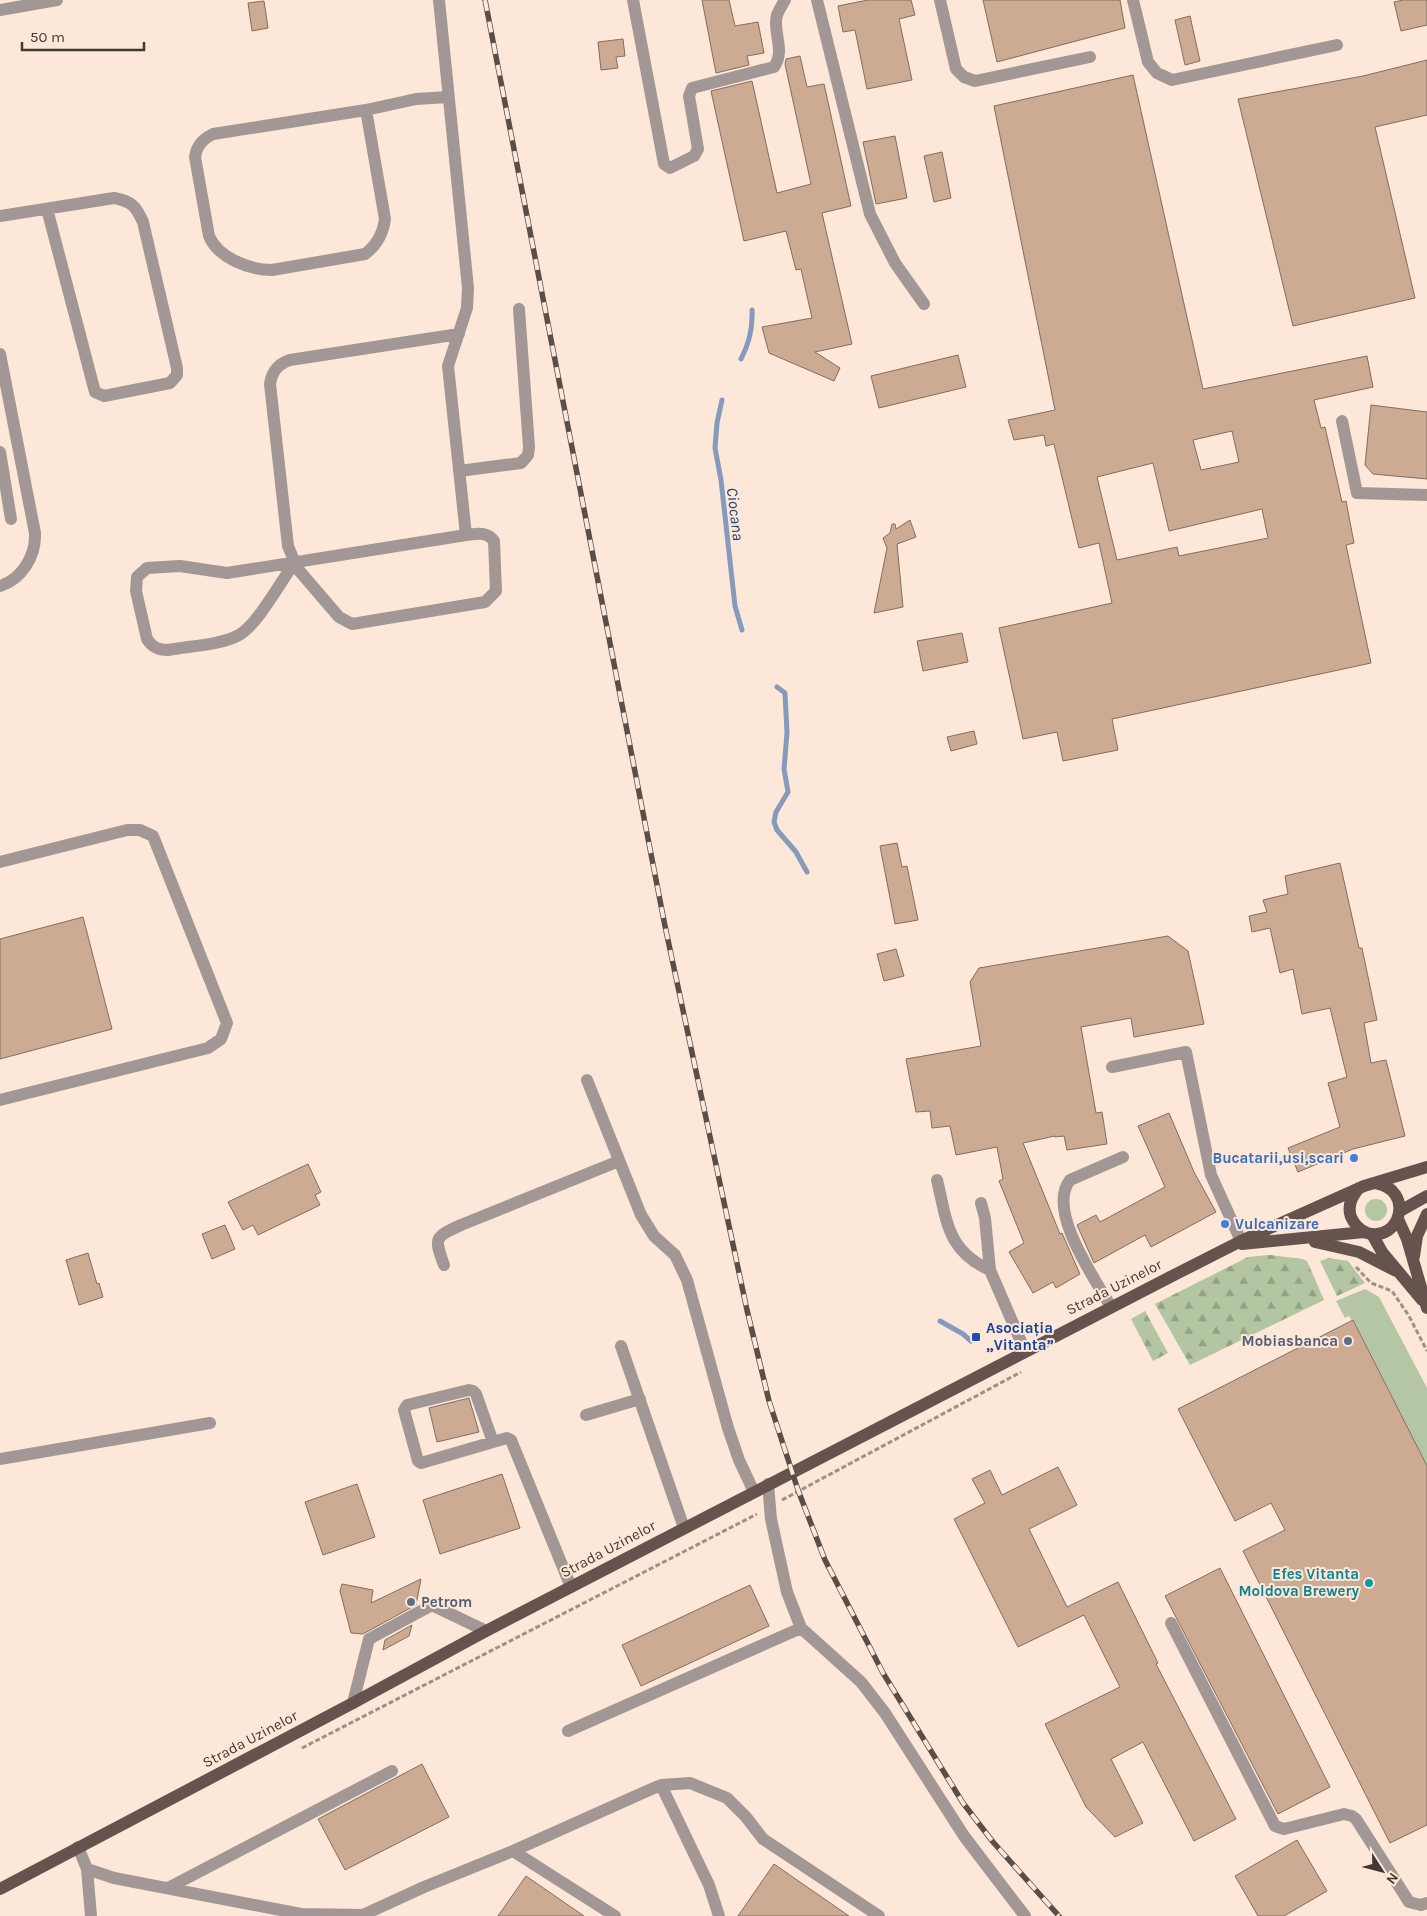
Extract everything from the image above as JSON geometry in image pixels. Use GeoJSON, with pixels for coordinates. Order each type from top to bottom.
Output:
{"type":"FeatureCollection","features":[{"type":"Feature","properties":{"kind":"main road","name":"Strada Uzinelor"},"geometry":{"type":"LineString","coordinates":[[0,1889],[353,1704],[571,1587],[1111,1307],[1238,1243],[1359,1188],[1427,1167]]}},
{"type":"Feature","properties":{"kind":"main road"},"geometry":{"type":"LineString","coordinates":[[1374,1183],[1388,1187],[1394,1192],[1400,1204],[1399,1215],[1426,1303]]}},
{"type":"Feature","properties":{"kind":"main road"},"geometry":{"type":"LineString","coordinates":[[1359,1188],[1351,1200],[1350,1215],[1358,1228],[1368,1233],[1396,1271],[1426,1303]]}},
{"type":"Feature","properties":{"kind":"main road"},"geometry":{"type":"LineString","coordinates":[[1368,1233],[1387,1231],[1399,1215],[1427,1196]]}},
{"type":"Feature","properties":{"kind":"main road"},"geometry":{"type":"LineString","coordinates":[[1414,1261],[1417,1236],[1427,1214]]}},
{"type":"Feature","properties":{"kind":"main road","name":"Strada Uzinelor"},"geometry":{"type":"LineString","coordinates":[[1238,1243],[1368,1233]]}},
{"type":"Feature","properties":{"kind":"main road"},"geometry":{"type":"LineString","coordinates":[[1303,1239],[1359,1252],[1396,1271]]}},
{"type":"Feature","properties":{"kind":"street"},"geometry":{"type":"LineString","coordinates":[[0,10],[57,0]]}},
{"type":"Feature","properties":{"kind":"street"},"geometry":{"type":"LineString","coordinates":[[439,0],[468,293],[467,308],[448,366],[466,535]]}},
{"type":"Feature","properties":{"kind":"street"},"geometry":{"type":"LineString","coordinates":[[633,0],[664,164],[670,168],[697,153],[698,146],[689,96],[692,88],[774,67],[779,49],[776,19],[785,0]]}},
{"type":"Feature","properties":{"kind":"street"},"geometry":{"type":"LineString","coordinates":[[817,0],[870,214],[895,263],[924,304]]}},
{"type":"Feature","properties":{"kind":"street"},"geometry":{"type":"LineString","coordinates":[[940,0],[956,68],[964,76],[975,81],[1090,57]]}},
{"type":"Feature","properties":{"kind":"street"},"geometry":{"type":"LineString","coordinates":[[1133,0],[1148,62],[1156,73],[1172,80],[1337,45]]}},
{"type":"Feature","properties":{"kind":"street"},"geometry":{"type":"LineString","coordinates":[[366,110],[385,219],[384,228],[379,240],[372,249],[365,254],[272,270],[262,270],[234,260],[212,244],[195,157],[196,150],[205,138],[213,134],[366,110],[416,99],[448,97]]}},
{"type":"Feature","properties":{"kind":"street"},"geometry":{"type":"LineString","coordinates":[[0,216],[114,198],[127,200],[138,210],[143,222],[178,368],[177,375],[170,383],[104,396],[94,392],[47,209]]}},
{"type":"Feature","properties":{"kind":"street"},"geometry":{"type":"LineString","coordinates":[[460,471],[521,462],[528,455],[519,309]]}},
{"type":"Feature","properties":{"kind":"street"},"geometry":{"type":"LineString","coordinates":[[295,562],[247,630],[238,636],[227,640],[168,650],[160,650],[151,646],[147,640],[136,591],[137,577],[147,568],[180,566],[227,574],[295,562],[481,533],[488,535],[494,541],[496,591],[485,602],[352,624],[339,617],[296,566],[295,562],[288,546],[270,384],[273,372],[283,362],[290,360],[459,334]]}},
{"type":"Feature","properties":{"kind":"street"},"geometry":{"type":"LineString","coordinates":[[0,354],[36,539],[28,563],[13,580],[0,586]]}},
{"type":"Feature","properties":{"kind":"street"},"geometry":{"type":"LineString","coordinates":[[1342,421],[1357,493],[1427,494]]}},
{"type":"Feature","properties":{"kind":"street"},"geometry":{"type":"LineString","coordinates":[[0,452],[11,520]]}},
{"type":"Feature","properties":{"kind":"street"},"geometry":{"type":"LineString","coordinates":[[0,862],[127,830],[140,830],[152,836],[227,1023],[221,1040],[208,1048],[0,1100]]}},
{"type":"Feature","properties":{"kind":"street"},"geometry":{"type":"LineString","coordinates":[[1112,1067],[1186,1052],[1211,1175],[1238,1243]]}},
{"type":"Feature","properties":{"kind":"street"},"geometry":{"type":"LineString","coordinates":[[587,1080],[648,1228],[675,1255],[687,1280],[728,1428],[739,1460],[754,1492]]}},
{"type":"Feature","properties":{"kind":"street"},"geometry":{"type":"LineString","coordinates":[[1111,1307],[1070,1232],[1065,1213],[1064,1194],[1070,1180],[1123,1156]]}},
{"type":"Feature","properties":{"kind":"street"},"geometry":{"type":"LineString","coordinates":[[444,1265],[436,1244],[438,1239],[444,1234],[461,1225],[620,1161]]}},
{"type":"Feature","properties":{"kind":"street"},"geometry":{"type":"LineString","coordinates":[[937,1180],[954,1242],[977,1264],[990,1270]]}},
{"type":"Feature","properties":{"kind":"street"},"geometry":{"type":"LineString","coordinates":[[981,1204],[985,1218],[990,1270],[1025,1351]]}},
{"type":"Feature","properties":{"kind":"street"},"geometry":{"type":"LineString","coordinates":[[621,1346],[684,1528]]}},
{"type":"Feature","properties":{"kind":"street"},"geometry":{"type":"LineString","coordinates":[[493,1442],[476,1394],[473,1391],[469,1390],[407,1405],[404,1410],[418,1461],[421,1463],[507,1438],[511,1440],[571,1587]]}},
{"type":"Feature","properties":{"kind":"street"},"geometry":{"type":"LineString","coordinates":[[586,1415],[640,1399]]}},
{"type":"Feature","properties":{"kind":"street"},"geometry":{"type":"LineString","coordinates":[[0,1459],[210,1423]]}},
{"type":"Feature","properties":{"kind":"street"},"geometry":{"type":"LineString","coordinates":[[768,1484],[770,1507],[787,1592],[801,1628],[861,1682],[886,1713],[964,1836],[1025,1916]]}},
{"type":"Feature","properties":{"kind":"street"},"geometry":{"type":"LineString","coordinates":[[353,1704],[369,1639],[377,1634],[432,1605],[486,1632]]}},
{"type":"Feature","properties":{"kind":"street"},"geometry":{"type":"LineString","coordinates":[[1171,1623],[1275,1826],[1284,1829],[1344,1814],[1352,1816],[1356,1819],[1410,1902],[1421,1905],[1427,1902]]}},
{"type":"Feature","properties":{"kind":"street"},"geometry":{"type":"LineString","coordinates":[[568,1731],[801,1628]]}},
{"type":"Feature","properties":{"kind":"street"},"geometry":{"type":"LineString","coordinates":[[168,1888],[392,1771]]}},
{"type":"Feature","properties":{"kind":"street"},"geometry":{"type":"LineString","coordinates":[[87,1869],[114,1878],[301,1914],[367,1915],[424,1887],[513,1851],[661,1785],[690,1782],[727,1798],[746,1817],[763,1839],[879,1916]]}},
{"type":"Feature","properties":{"kind":"street"},"geometry":{"type":"LineString","coordinates":[[661,1785],[694,1852],[709,1886],[719,1916]]}},
{"type":"Feature","properties":{"kind":"street"},"geometry":{"type":"LineString","coordinates":[[78,1847],[87,1869],[91,1916]]}},
{"type":"Feature","properties":{"kind":"street"},"geometry":{"type":"LineString","coordinates":[[513,1851],[615,1916]]}},
{"type":"Feature","properties":{"kind":"path"},"geometry":{"type":"LineString","coordinates":[[1354,1265],[1371,1283],[1392,1291],[1409,1316],[1427,1351]]}},
{"type":"Feature","properties":{"kind":"path"},"geometry":{"type":"LineString","coordinates":[[301,1748],[847,1467],[1029,1368]]}},
{"type":"Feature","properties":{"kind":"green space"},"geometry":{"type":"Polygon","coordinates":[[[1376,1199],[1384,1202],[1387,1210],[1384,1218],[1376,1221],[1368,1218],[1365,1210],[1368,1202],[1376,1199]]]}},
{"type":"Feature","properties":{"kind":"green space"},"geometry":{"type":"Polygon","coordinates":[[[1269,1255],[1307,1261],[1324,1300],[1190,1365],[1155,1304],[1248,1257],[1269,1255]]]}},
{"type":"Feature","properties":{"kind":"green space"},"geometry":{"type":"Polygon","coordinates":[[[1329,1258],[1348,1261],[1365,1283],[1337,1296],[1320,1261],[1329,1258]]]}},
{"type":"Feature","properties":{"kind":"green space"},"geometry":{"type":"Polygon","coordinates":[[[1365,1289],[1379,1297],[1427,1388],[1427,1466],[1354,1321],[1349,1316],[1345,1318],[1336,1301],[1365,1289]]]}},
{"type":"Feature","properties":{"kind":"green space"},"geometry":{"type":"Polygon","coordinates":[[[1145,1311],[1168,1353],[1153,1361],[1131,1319],[1145,1311]]]}},
{"type":"Feature","properties":{"kind":"building"},"geometry":{"type":"Polygon","coordinates":[[[702,0],[729,0],[735,26],[758,22],[764,53],[747,56],[749,65],[716,73],[702,0]]]}},
{"type":"Feature","properties":{"kind":"building"},"geometry":{"type":"Polygon","coordinates":[[[868,0],[911,0],[915,15],[899,19],[912,80],[867,89],[855,30],[843,32],[838,6],[868,0]]]}},
{"type":"Feature","properties":{"kind":"building"},"geometry":{"type":"Polygon","coordinates":[[[983,0],[1120,0],[1125,28],[997,62],[983,0]]]}},
{"type":"Feature","properties":{"kind":"building"},"geometry":{"type":"Polygon","coordinates":[[[1427,0],[1427,25],[1401,31],[1394,2],[1427,0]]]}},
{"type":"Feature","properties":{"kind":"building"},"geometry":{"type":"Polygon","coordinates":[[[264,1],[268,28],[252,31],[248,3],[264,1]]]}},
{"type":"Feature","properties":{"kind":"building"},"geometry":{"type":"Polygon","coordinates":[[[1190,16],[1200,61],[1185,65],[1175,20],[1190,16]]]}},
{"type":"Feature","properties":{"kind":"building"},"geometry":{"type":"Polygon","coordinates":[[[623,39],[625,56],[616,57],[618,68],[601,70],[598,42],[623,39]]]}},
{"type":"Feature","properties":{"kind":"building"},"geometry":{"type":"Polygon","coordinates":[[[800,56],[807,87],[824,84],[851,206],[822,213],[852,344],[815,352],[840,368],[834,381],[769,353],[762,327],[812,318],[801,269],[796,270],[786,231],[744,241],[711,91],[752,81],[777,193],[811,184],[785,64],[786,59],[800,56]]]}},
{"type":"Feature","properties":{"kind":"building"},"geometry":{"type":"Polygon","coordinates":[[[1427,60],[1427,115],[1375,127],[1415,298],[1293,326],[1238,99],[1363,76],[1427,60]]]}},
{"type":"Feature","properties":{"kind":"building"},"geometry":{"type":"Polygon","coordinates":[[[1133,75],[1203,389],[1367,356],[1373,387],[1314,400],[1321,428],[1325,427],[1342,502],[1346,501],[1354,543],[1346,545],[1371,663],[1112,719],[1118,750],[1063,761],[1057,732],[1023,739],[999,628],[1112,603],[1099,543],[1079,548],[1054,444],[1046,446],[1044,435],[1014,440],[1008,420],[1055,410],[994,106],[1133,75]],[[1232,431],[1193,440],[1201,470],[1239,462],[1232,431]],[[1153,463],[1097,477],[1117,560],[1177,547],[1179,556],[1268,538],[1262,509],[1169,531],[1153,463]]]}},
{"type":"Feature","properties":{"kind":"building"},"geometry":{"type":"Polygon","coordinates":[[[895,136],[907,198],[876,204],[863,142],[895,136]]]}},
{"type":"Feature","properties":{"kind":"building"},"geometry":{"type":"Polygon","coordinates":[[[942,152],[951,198],[934,202],[924,156],[942,152]]]}},
{"type":"Feature","properties":{"kind":"building"},"geometry":{"type":"Polygon","coordinates":[[[958,355],[966,387],[879,408],[871,376],[958,355]]]}},
{"type":"Feature","properties":{"kind":"building"},"geometry":{"type":"Polygon","coordinates":[[[1371,405],[1427,412],[1427,479],[1373,474],[1365,465],[1371,405]]]}},
{"type":"Feature","properties":{"kind":"building"},"geometry":{"type":"Polygon","coordinates":[[[910,520],[916,537],[897,544],[903,607],[874,613],[887,548],[883,538],[890,533],[892,524],[895,524],[896,529],[910,520]]]}},
{"type":"Feature","properties":{"kind":"building"},"geometry":{"type":"Polygon","coordinates":[[[962,633],[968,662],[923,671],[917,641],[962,633]]]}},
{"type":"Feature","properties":{"kind":"building"},"geometry":{"type":"Polygon","coordinates":[[[974,731],[977,744],[951,751],[947,737],[974,731]]]}},
{"type":"Feature","properties":{"kind":"building"},"geometry":{"type":"Polygon","coordinates":[[[897,843],[902,867],[907,866],[918,920],[895,924],[880,846],[897,843]]]}},
{"type":"Feature","properties":{"kind":"building"},"geometry":{"type":"Polygon","coordinates":[[[1340,863],[1359,948],[1362,948],[1377,1020],[1364,1023],[1371,1063],[1386,1060],[1405,1136],[1353,1149],[1298,1172],[1288,1148],[1340,1127],[1328,1083],[1347,1077],[1330,1008],[1302,1014],[1293,969],[1280,973],[1270,928],[1252,932],[1249,916],[1267,912],[1263,900],[1288,894],[1285,876],[1340,863]]]}},
{"type":"Feature","properties":{"kind":"building"},"geometry":{"type":"Polygon","coordinates":[[[83,917],[112,1029],[0,1059],[0,939],[83,917]]]}},
{"type":"Feature","properties":{"kind":"building"},"geometry":{"type":"Polygon","coordinates":[[[1168,936],[1188,951],[1204,1024],[1134,1037],[1131,1018],[1081,1027],[1096,1113],[1102,1112],[1107,1144],[1067,1150],[1064,1136],[1055,1136],[1023,1143],[1060,1234],[1062,1233],[1080,1274],[1056,1288],[1053,1282],[1033,1293],[1009,1252],[1024,1243],[999,1181],[1003,1179],[997,1147],[956,1155],[950,1126],[932,1128],[930,1111],[916,1112],[906,1059],[981,1046],[970,982],[979,968],[1168,936]]]}},
{"type":"Feature","properties":{"kind":"building"},"geometry":{"type":"Polygon","coordinates":[[[896,949],[904,976],[884,981],[877,954],[896,949]]]}},
{"type":"Feature","properties":{"kind":"building"},"geometry":{"type":"Polygon","coordinates":[[[1169,1113],[1194,1172],[1216,1212],[1151,1247],[1145,1235],[1094,1263],[1077,1225],[1096,1215],[1100,1222],[1165,1187],[1138,1126],[1169,1113]]]}},
{"type":"Feature","properties":{"kind":"building"},"geometry":{"type":"Polygon","coordinates":[[[308,1164],[321,1192],[315,1195],[320,1205],[258,1235],[253,1225],[243,1230],[228,1202],[308,1164]]]}},
{"type":"Feature","properties":{"kind":"building"},"geometry":{"type":"Polygon","coordinates":[[[225,1225],[235,1249],[212,1259],[202,1234],[225,1225]]]}},
{"type":"Feature","properties":{"kind":"building"},"geometry":{"type":"Polygon","coordinates":[[[88,1253],[103,1297],[79,1305],[66,1260],[88,1253]]]}},
{"type":"Feature","properties":{"kind":"building","name":"Efes Vitanta Moldova Brewery"},"geometry":{"type":"Polygon","coordinates":[[[1353,1320],[1427,1466],[1427,1825],[1390,1843],[1243,1551],[1285,1530],[1271,1503],[1235,1521],[1178,1409],[1353,1320]]]}},
{"type":"Feature","properties":{"kind":"building"},"geometry":{"type":"Polygon","coordinates":[[[469,1398],[479,1432],[437,1442],[429,1408],[469,1398]]]}},
{"type":"Feature","properties":{"kind":"building"},"geometry":{"type":"Polygon","coordinates":[[[1058,1467],[1077,1505],[1029,1529],[1067,1607],[1118,1582],[1158,1663],[1156,1664],[1236,1819],[1194,1841],[1143,1742],[1111,1759],[1143,1823],[1115,1837],[1086,1807],[1045,1724],[1120,1687],[1084,1615],[1018,1647],[954,1519],[985,1503],[972,1479],[990,1470],[1002,1495],[1058,1467]]]}},
{"type":"Feature","properties":{"kind":"building"},"geometry":{"type":"Polygon","coordinates":[[[502,1474],[520,1528],[440,1554],[423,1500],[502,1474]]]}},
{"type":"Feature","properties":{"kind":"building"},"geometry":{"type":"Polygon","coordinates":[[[357,1484],[375,1537],[323,1555],[305,1502],[357,1484]]]}},
{"type":"Feature","properties":{"kind":"building"},"geometry":{"type":"Polygon","coordinates":[[[1220,1568],[1330,1787],[1278,1814],[1165,1596],[1220,1568]]]}},
{"type":"Feature","properties":{"kind":"building"},"geometry":{"type":"Polygon","coordinates":[[[421,1579],[416,1605],[363,1634],[351,1633],[340,1591],[342,1584],[373,1590],[371,1603],[421,1579]]]}},
{"type":"Feature","properties":{"kind":"building"},"geometry":{"type":"Polygon","coordinates":[[[750,1585],[769,1626],[641,1686],[622,1645],[750,1585]]]}},
{"type":"Feature","properties":{"kind":"building"},"geometry":{"type":"Polygon","coordinates":[[[412,1625],[409,1636],[383,1650],[385,1640],[412,1625]]]}},
{"type":"Feature","properties":{"kind":"building"},"geometry":{"type":"Polygon","coordinates":[[[422,1764],[449,1817],[345,1870],[318,1819],[422,1764]]]}},
{"type":"Feature","properties":{"kind":"building"},"geometry":{"type":"Polygon","coordinates":[[[1297,1840],[1327,1891],[1284,1916],[1258,1916],[1235,1876],[1297,1840]]]}},
{"type":"Feature","properties":{"kind":"building"},"geometry":{"type":"Polygon","coordinates":[[[774,1864],[849,1916],[738,1916],[774,1864]]]}},
{"type":"Feature","properties":{"kind":"building"},"geometry":{"type":"Polygon","coordinates":[[[526,1876],[584,1916],[498,1916],[526,1876]]]}},
{"type":"Feature","properties":{"kind":"waterway","name":"Ciocana"},"geometry":{"type":"LineString","coordinates":[[741,359],[750,336],[752,310]]}},
{"type":"Feature","properties":{"kind":"waterway","name":"Ciocana"},"geometry":{"type":"LineString","coordinates":[[722,400],[717,423],[715,448],[721,480],[735,606],[742,630]]}},
{"type":"Feature","properties":{"kind":"waterway","name":"Ciocana"},"geometry":{"type":"LineString","coordinates":[[777,687],[785,693],[787,733],[784,769],[788,792],[776,812],[774,822],[777,830],[796,852],[807,872]]}},
{"type":"Feature","properties":{"kind":"waterway","name":"Ciocana"},"geometry":{"type":"LineString","coordinates":[[940,1321],[963,1334],[971,1341]]}},
{"type":"Feature","properties":{"kind":"railway"},"geometry":{"type":"LineString","coordinates":[[485,0],[665,926],[747,1310],[769,1401],[798,1490],[825,1560],[883,1673],[963,1803],[993,1842],[1059,1916]]}},
{"type":"Feature","properties":{"kind":"place","name":"Bucatarii,usi,scari"},"geometry":{"type":"Point","coordinates":[1354,1158]}},
{"type":"Feature","properties":{"kind":"place","name":"Vulcanizare"},"geometry":{"type":"Point","coordinates":[1225,1224]}},
{"type":"Feature","properties":{"kind":"place","name":"Asociația „Vitanta”"},"geometry":{"type":"Point","coordinates":[976,1337]}},
{"type":"Feature","properties":{"kind":"place","name":"Mobiasbanca"},"geometry":{"type":"Point","coordinates":[1348,1341]}},
{"type":"Feature","properties":{"kind":"place","name":"Efes Vitanta Moldova Brewery"},"geometry":{"type":"Point","coordinates":[1369,1583]}},
{"type":"Feature","properties":{"kind":"place","name":"Petrom"},"geometry":{"type":"Point","coordinates":[411,1602]}}]}
